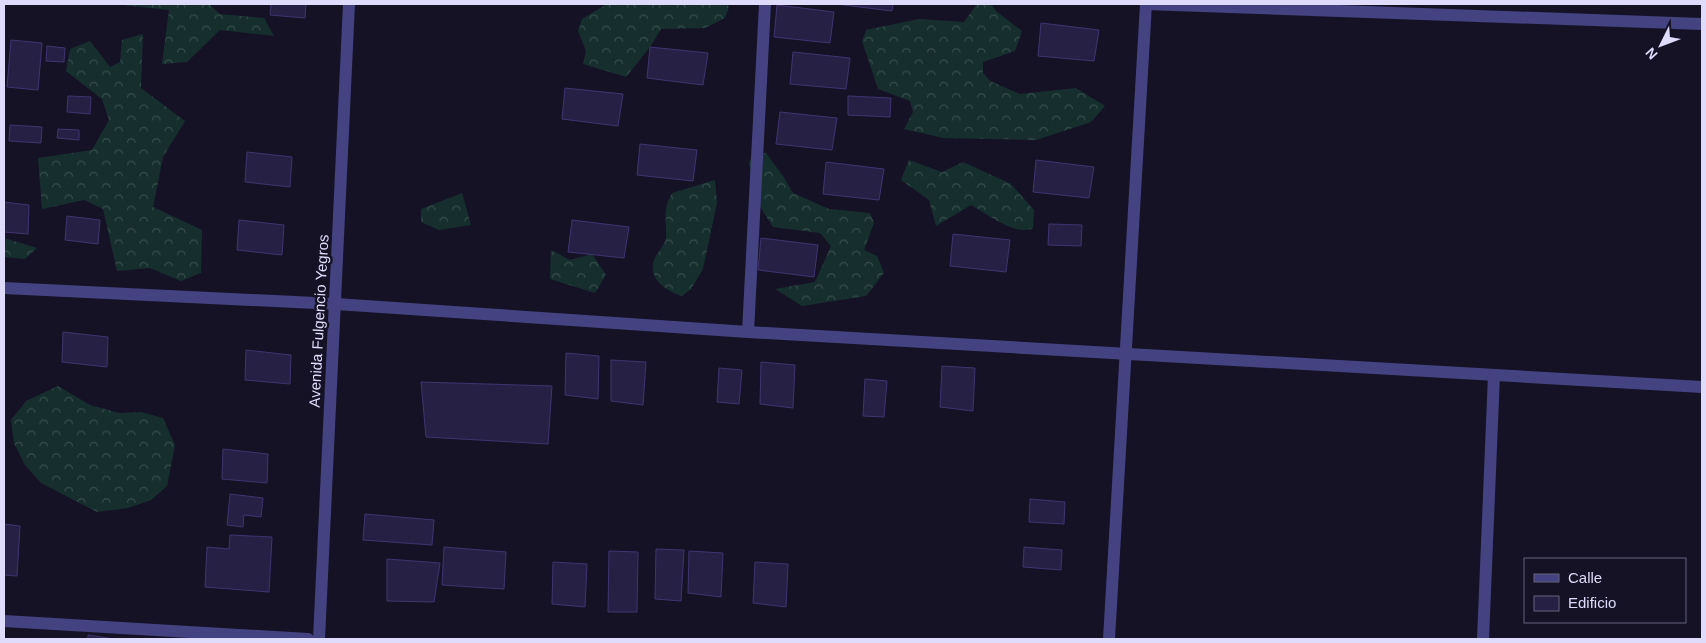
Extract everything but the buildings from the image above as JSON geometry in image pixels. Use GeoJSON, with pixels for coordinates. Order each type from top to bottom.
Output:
{"type":"FeatureCollection","features":[{"type":"Feature","properties":{"kind":"street","name":"Avenida Fulgencio Yegros"},"geometry":{"type":"LineString","coordinates":[[319,639],[349,4]]}},
{"type":"Feature","properties":{"kind":"street"},"geometry":{"type":"LineString","coordinates":[[748,332],[765,4]]}},
{"type":"Feature","properties":{"kind":"street"},"geometry":{"type":"LineString","coordinates":[[1109,639],[1146,4],[1702,24]]}},
{"type":"Feature","properties":{"kind":"street"},"geometry":{"type":"LineString","coordinates":[[4,288],[336,304],[748,332],[1702,387]]}},
{"type":"Feature","properties":{"kind":"street"},"geometry":{"type":"LineString","coordinates":[[1484,639],[1494,375]]}},
{"type":"Feature","properties":{"kind":"street"},"geometry":{"type":"LineString","coordinates":[[4,621],[308,639]]}},
{"type":"Feature","properties":{"kind":"green space"},"geometry":{"type":"Polygon","coordinates":[[[124,4],[209,4],[220,14],[264,18],[274,36],[220,30],[187,62],[162,64],[169,10],[124,4]]]}},
{"type":"Feature","properties":{"kind":"green space"},"geometry":{"type":"Polygon","coordinates":[[[607,4],[726,4],[729,7],[725,18],[705,28],[661,29],[650,47],[626,77],[583,64],[586,51],[578,31],[582,19],[607,4]]]}},
{"type":"Feature","properties":{"kind":"green space"},"geometry":{"type":"Polygon","coordinates":[[[977,4],[991,4],[996,11],[1022,31],[1015,51],[983,62],[983,73],[990,81],[1020,94],[1076,88],[1105,106],[1091,122],[1036,140],[943,138],[904,129],[913,112],[910,101],[878,89],[862,41],[866,30],[919,19],[964,22],[977,4]]]}},
{"type":"Feature","properties":{"kind":"green space"},"geometry":{"type":"Polygon","coordinates":[[[143,34],[141,88],[185,121],[163,157],[153,207],[202,230],[201,273],[181,281],[150,268],[117,271],[103,209],[84,200],[42,209],[38,158],[92,150],[109,120],[102,99],[66,71],[70,49],[90,41],[110,67],[120,62],[122,40],[143,34]]]}},
{"type":"Feature","properties":{"kind":"green space"},"geometry":{"type":"Polygon","coordinates":[[[755,152],[766,153],[793,193],[829,209],[870,213],[874,223],[864,250],[877,256],[884,273],[866,296],[802,306],[775,289],[815,282],[831,246],[820,233],[773,227],[755,199],[749,162],[755,152]]]}},
{"type":"Feature","properties":{"kind":"green space"},"geometry":{"type":"Polygon","coordinates":[[[909,160],[942,172],[963,162],[1011,184],[1034,210],[1033,228],[1026,230],[1010,227],[971,205],[936,226],[929,200],[901,180],[909,160]]]}},
{"type":"Feature","properties":{"kind":"green space"},"geometry":{"type":"Polygon","coordinates":[[[715,180],[717,203],[703,269],[691,289],[682,296],[670,291],[659,283],[653,272],[655,258],[666,238],[667,205],[672,193],[715,180]]]}},
{"type":"Feature","properties":{"kind":"green space"},"geometry":{"type":"Polygon","coordinates":[[[462,193],[471,225],[439,230],[421,222],[421,209],[462,193]]]}},
{"type":"Feature","properties":{"kind":"green space"},"geometry":{"type":"Polygon","coordinates":[[[4,238],[37,248],[25,259],[4,257],[4,238]]]}},
{"type":"Feature","properties":{"kind":"green space"},"geometry":{"type":"Polygon","coordinates":[[[551,250],[570,260],[592,254],[606,275],[595,293],[550,279],[551,250]]]}},
{"type":"Feature","properties":{"kind":"green space"},"geometry":{"type":"Polygon","coordinates":[[[58,386],[90,405],[119,413],[141,412],[163,418],[175,445],[167,486],[151,500],[128,508],[97,512],[41,483],[25,465],[14,443],[11,420],[26,401],[58,386]]]}}]}
